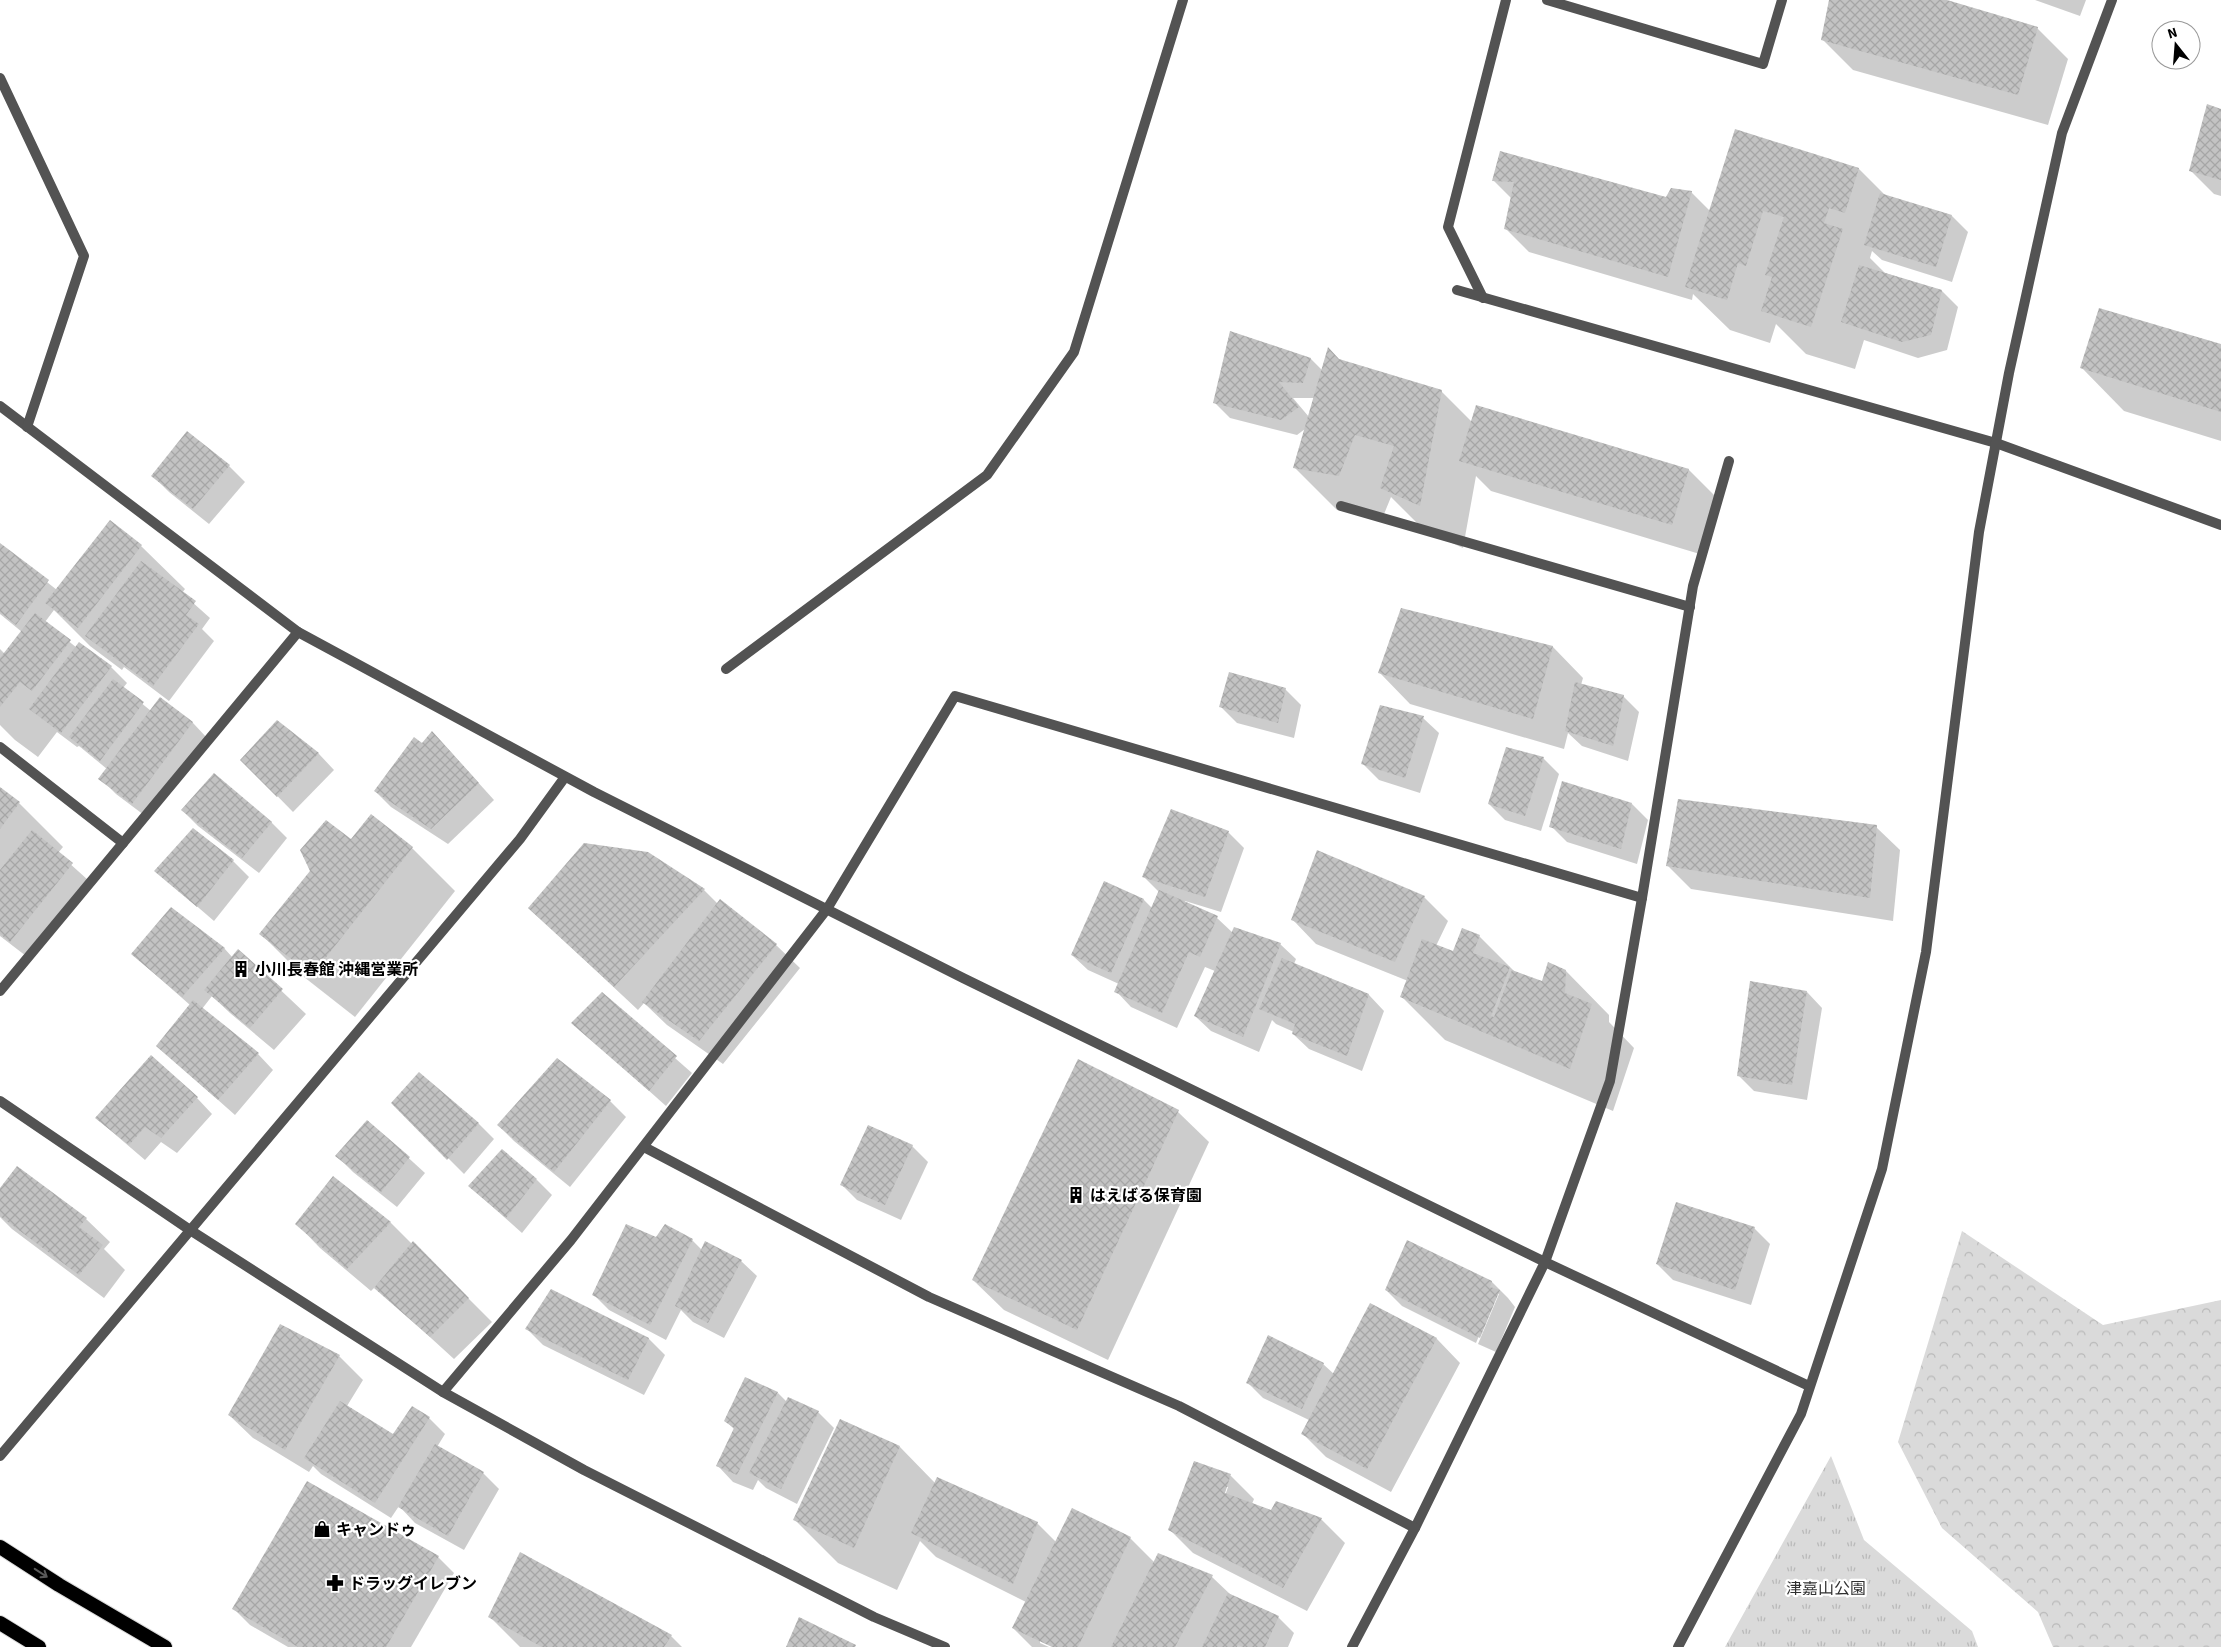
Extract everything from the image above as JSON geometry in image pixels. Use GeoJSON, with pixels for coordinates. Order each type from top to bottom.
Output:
{"type":"FeatureCollection","features":[{"type":"Feature","properties":{"kind":"highway"},"geometry":{"type":"LineString","coordinates":[[0,1547],[59,1585],[165,1647]]}},
{"type":"Feature","properties":{"kind":"highway"},"geometry":{"type":"LineString","coordinates":[[0,1623],[39,1647]]}},
{"type":"Feature","properties":{"kind":"street"},"geometry":{"type":"LineString","coordinates":[[726,669],[987,475],[1074,352],[1183,0]]}},
{"type":"Feature","properties":{"kind":"street"},"geometry":{"type":"LineString","coordinates":[[1484,298],[1448,227],[1506,0]]}},
{"type":"Feature","properties":{"kind":"street"},"geometry":{"type":"LineString","coordinates":[[1547,0],[1763,64],[1782,0]]}},
{"type":"Feature","properties":{"kind":"street"},"geometry":{"type":"LineString","coordinates":[[1678,1647],[1801,1414],[1882,1169],[1926,952],[1979,532],[2009,373],[2062,133],[2112,0]]}},
{"type":"Feature","properties":{"kind":"street"},"geometry":{"type":"LineString","coordinates":[[0,78],[84,256],[28,427]]}},
{"type":"Feature","properties":{"kind":"street"},"geometry":{"type":"LineString","coordinates":[[1457,290],[1996,443],[2221,525]]}},
{"type":"Feature","properties":{"kind":"street"},"geometry":{"type":"LineString","coordinates":[[0,406],[298,632],[565,777],[963,978],[1545,1262],[1809,1386]]}},
{"type":"Feature","properties":{"kind":"street"},"geometry":{"type":"LineString","coordinates":[[1352,1647],[1415,1528],[1545,1262],[1610,1082],[1693,586],[1729,461]]}},
{"type":"Feature","properties":{"kind":"street"},"geometry":{"type":"LineString","coordinates":[[1341,506],[1690,607]]}},
{"type":"Feature","properties":{"kind":"street"},"geometry":{"type":"LineString","coordinates":[[0,991],[298,632]]}},
{"type":"Feature","properties":{"kind":"street"},"geometry":{"type":"LineString","coordinates":[[443,1392],[571,1240],[826,909],[955,696],[1642,898]]}},
{"type":"Feature","properties":{"kind":"street"},"geometry":{"type":"LineString","coordinates":[[0,747],[123,843]]}},
{"type":"Feature","properties":{"kind":"street"},"geometry":{"type":"LineString","coordinates":[[0,1456],[520,839],[565,777]]}},
{"type":"Feature","properties":{"kind":"street"},"geometry":{"type":"LineString","coordinates":[[0,1101],[190,1230],[443,1392],[584,1470],[874,1617],[945,1647]]}},
{"type":"Feature","properties":{"kind":"street"},"geometry":{"type":"LineString","coordinates":[[644,1147],[929,1297],[1179,1406],[1415,1528]]}},
{"type":"Feature","properties":{"kind":"green space"},"geometry":{"type":"Polygon","coordinates":[[[1962,1231],[2103,1325],[2221,1300],[2221,1647],[2053,1647],[2038,1612],[1942,1528],[1898,1442],[1962,1231]]]}},
{"type":"Feature","properties":{"kind":"green space","name":"津嘉山公園"},"geometry":{"type":"Polygon","coordinates":[[[1831,1456],[1864,1540],[1972,1631],[1978,1647],[1725,1647],[1831,1456]]]}},
{"type":"Feature","properties":{"kind":"building"},"geometry":{"type":"Polygon","coordinates":[[[1829,0],[1947,0],[2038,27],[2018,95],[1821,40],[1829,0]]]}},
{"type":"Feature","properties":{"kind":"building"},"geometry":{"type":"Polygon","coordinates":[[[2207,104],[2221,109],[2221,180],[2189,171],[2207,104]]]}},
{"type":"Feature","properties":{"kind":"building"},"geometry":{"type":"Polygon","coordinates":[[[1735,129],[1859,168],[1845,213],[1829,208],[1824,223],[1843,229],[1811,327],[1761,311],[1772,277],[1765,275],[1784,217],[1763,211],[1746,266],[1738,263],[1727,300],[1685,287],[1735,129]]]}},
{"type":"Feature","properties":{"kind":"building"},"geometry":{"type":"Polygon","coordinates":[[[1500,151],[1666,197],[1671,188],[1692,191],[1668,277],[1504,229],[1514,182],[1492,181],[1500,151]]]}},
{"type":"Feature","properties":{"kind":"building"},"geometry":{"type":"Polygon","coordinates":[[[1880,193],[1952,215],[1936,267],[1864,245],[1880,193]]]}},
{"type":"Feature","properties":{"kind":"building"},"geometry":{"type":"Polygon","coordinates":[[[1859,265],[1942,290],[1931,335],[1902,342],[1841,322],[1859,265]]]}},
{"type":"Feature","properties":{"kind":"building"},"geometry":{"type":"Polygon","coordinates":[[[2099,308],[2221,344],[2221,412],[2080,368],[2099,308]]]}},
{"type":"Feature","properties":{"kind":"building"},"geometry":{"type":"Polygon","coordinates":[[[1230,331],[1311,358],[1303,383],[1279,382],[1299,407],[1281,420],[1213,403],[1230,331]]]}},
{"type":"Feature","properties":{"kind":"building"},"geometry":{"type":"Polygon","coordinates":[[[1328,347],[1339,359],[1442,390],[1420,506],[1380,488],[1394,446],[1355,435],[1339,476],[1293,468],[1328,347]]]}},
{"type":"Feature","properties":{"kind":"building"},"geometry":{"type":"Polygon","coordinates":[[[1476,405],[1689,469],[1672,525],[1459,461],[1476,405]]]}},
{"type":"Feature","properties":{"kind":"building"},"geometry":{"type":"Polygon","coordinates":[[[187,431],[230,465],[193,509],[151,476],[187,431]]]}},
{"type":"Feature","properties":{"kind":"building"},"geometry":{"type":"Polygon","coordinates":[[[110,520],[142,545],[78,628],[45,603],[110,520]]]}},
{"type":"Feature","properties":{"kind":"building"},"geometry":{"type":"Polygon","coordinates":[[[0,543],[49,580],[16,625],[0,612],[0,543]]]}},
{"type":"Feature","properties":{"kind":"building"},"geometry":{"type":"Polygon","coordinates":[[[141,561],[196,601],[186,615],[199,624],[153,686],[85,636],[141,561]]]}},
{"type":"Feature","properties":{"kind":"building"},"geometry":{"type":"Polygon","coordinates":[[[1401,608],[1553,646],[1533,719],[1378,673],[1401,608]]]}},
{"type":"Feature","properties":{"kind":"building"},"geometry":{"type":"Polygon","coordinates":[[[35,613],[71,640],[32,691],[20,682],[0,707],[0,658],[35,613]]]}},
{"type":"Feature","properties":{"kind":"building"},"geometry":{"type":"Polygon","coordinates":[[[79,642],[112,666],[61,733],[29,709],[79,642]]]}},
{"type":"Feature","properties":{"kind":"building"},"geometry":{"type":"Polygon","coordinates":[[[1229,672],[1286,688],[1278,723],[1219,707],[1229,672]]]}},
{"type":"Feature","properties":{"kind":"building"},"geometry":{"type":"Polygon","coordinates":[[[113,679],[144,702],[100,761],[69,737],[113,679]]]}},
{"type":"Feature","properties":{"kind":"building"},"geometry":{"type":"Polygon","coordinates":[[[1575,682],[1624,695],[1613,746],[1565,731],[1575,682]]]}},
{"type":"Feature","properties":{"kind":"building"},"geometry":{"type":"Polygon","coordinates":[[[160,697],[193,722],[132,804],[98,779],[160,697]]]}},
{"type":"Feature","properties":{"kind":"building"},"geometry":{"type":"Polygon","coordinates":[[[1380,705],[1424,716],[1405,778],[1361,764],[1380,705]]]}},
{"type":"Feature","properties":{"kind":"building"},"geometry":{"type":"Polygon","coordinates":[[[277,720],[319,753],[277,797],[240,760],[277,720]]]}},
{"type":"Feature","properties":{"kind":"building"},"geometry":{"type":"Polygon","coordinates":[[[432,731],[479,783],[431,829],[374,791],[414,737],[422,743],[432,731]]]}},
{"type":"Feature","properties":{"kind":"building"},"geometry":{"type":"Polygon","coordinates":[[[1506,747],[1544,757],[1525,816],[1488,804],[1506,747]]]}},
{"type":"Feature","properties":{"kind":"building"},"geometry":{"type":"Polygon","coordinates":[[[214,773],[272,822],[242,858],[181,810],[214,773]]]}},
{"type":"Feature","properties":{"kind":"building"},"geometry":{"type":"Polygon","coordinates":[[[1562,781],[1632,803],[1621,849],[1549,827],[1562,781]]]}},
{"type":"Feature","properties":{"kind":"building"},"geometry":{"type":"Polygon","coordinates":[[[0,787],[20,802],[0,829],[0,787]]]}},
{"type":"Feature","properties":{"kind":"building"},"geometry":{"type":"Polygon","coordinates":[[[1678,799],[1877,825],[1870,898],[1666,866],[1678,799]]]}},
{"type":"Feature","properties":{"kind":"building"},"geometry":{"type":"Polygon","coordinates":[[[1171,809],[1229,831],[1205,897],[1142,877],[1171,809]]]}},
{"type":"Feature","properties":{"kind":"building"},"geometry":{"type":"Polygon","coordinates":[[[371,814],[413,847],[312,975],[259,934],[310,871],[300,850],[326,820],[351,839],[371,814]]]}},
{"type":"Feature","properties":{"kind":"building"},"geometry":{"type":"Polygon","coordinates":[[[193,828],[234,860],[197,907],[154,871],[193,828]]]}},
{"type":"Feature","properties":{"kind":"building"},"geometry":{"type":"Polygon","coordinates":[[[32,830],[73,863],[10,942],[0,934],[0,870],[32,830]]]}},
{"type":"Feature","properties":{"kind":"building"},"geometry":{"type":"Polygon","coordinates":[[[584,843],[648,852],[705,889],[614,987],[528,908],[584,843]]]}},
{"type":"Feature","properties":{"kind":"building"},"geometry":{"type":"Polygon","coordinates":[[[1317,850],[1425,896],[1395,962],[1291,920],[1317,850]]]}},
{"type":"Feature","properties":{"kind":"building"},"geometry":{"type":"Polygon","coordinates":[[[1104,881],[1144,899],[1111,973],[1071,955],[1104,881]]]}},
{"type":"Feature","properties":{"kind":"building"},"geometry":{"type":"Polygon","coordinates":[[[1159,890],[1218,916],[1200,957],[1189,952],[1162,1013],[1114,992],[1159,890]]]}},
{"type":"Feature","properties":{"kind":"building"},"geometry":{"type":"Polygon","coordinates":[[[720,899],[777,944],[699,1041],[642,1002],[720,899]]]}},
{"type":"Feature","properties":{"kind":"building"},"geometry":{"type":"Polygon","coordinates":[[[171,907],[225,948],[182,997],[131,954],[171,907]]]}},
{"type":"Feature","properties":{"kind":"building"},"geometry":{"type":"Polygon","coordinates":[[[1234,927],[1281,943],[1243,1037],[1194,1016],[1234,927]]]}},
{"type":"Feature","properties":{"kind":"building"},"geometry":{"type":"Polygon","coordinates":[[[1462,928],[1480,935],[1473,953],[1510,967],[1491,1016],[1494,1017],[1512,970],[1542,981],[1548,962],[1566,970],[1565,993],[1592,1004],[1570,1069],[1400,997],[1422,939],[1453,951],[1462,928]]]}},
{"type":"Feature","properties":{"kind":"building","name":"小川長春館 沖縄営業所"},"geometry":{"type":"Polygon","coordinates":[[[238,949],[283,989],[250,1028],[204,990],[238,949]]]}},
{"type":"Feature","properties":{"kind":"building"},"geometry":{"type":"Polygon","coordinates":[[[1282,958],[1369,994],[1347,1056],[1292,1034],[1295,1024],[1259,1009],[1282,958]]]}},
{"type":"Feature","properties":{"kind":"building"},"geometry":{"type":"Polygon","coordinates":[[[1750,981],[1807,991],[1792,1085],[1737,1076],[1750,981]]]}},
{"type":"Feature","properties":{"kind":"building"},"geometry":{"type":"Polygon","coordinates":[[[602,992],[677,1056],[649,1091],[571,1023],[602,992]]]}},
{"type":"Feature","properties":{"kind":"building"},"geometry":{"type":"Polygon","coordinates":[[[193,1000],[259,1053],[218,1100],[156,1046],[193,1000]]]}},
{"type":"Feature","properties":{"kind":"building"},"geometry":{"type":"Polygon","coordinates":[[[151,1055],[198,1097],[161,1138],[145,1127],[129,1145],[95,1118],[151,1055]]]}},
{"type":"Feature","properties":{"kind":"building"},"geometry":{"type":"Polygon","coordinates":[[[557,1058],[611,1100],[554,1172],[497,1125],[557,1058]]]}},
{"type":"Feature","properties":{"kind":"building","name":"はえばる保育園"},"geometry":{"type":"Polygon","coordinates":[[[1078,1059],[1179,1110],[1077,1330],[972,1280],[1078,1059]]]}},
{"type":"Feature","properties":{"kind":"building"},"geometry":{"type":"Polygon","coordinates":[[[419,1072],[479,1123],[447,1160],[391,1103],[419,1072]]]}},
{"type":"Feature","properties":{"kind":"building"},"geometry":{"type":"Polygon","coordinates":[[[367,1120],[410,1157],[381,1192],[335,1156],[367,1120]]]}},
{"type":"Feature","properties":{"kind":"building"},"geometry":{"type":"Polygon","coordinates":[[[868,1125],[913,1145],[885,1205],[840,1185],[868,1125]]]}},
{"type":"Feature","properties":{"kind":"building"},"geometry":{"type":"Polygon","coordinates":[[[502,1149],[537,1179],[506,1218],[468,1186],[502,1149]]]}},
{"type":"Feature","properties":{"kind":"building"},"geometry":{"type":"Polygon","coordinates":[[[17,1166],[87,1218],[79,1227],[103,1245],[79,1275],[0,1216],[0,1188],[17,1166]]]}},
{"type":"Feature","properties":{"kind":"building"},"geometry":{"type":"Polygon","coordinates":[[[333,1176],[391,1222],[347,1269],[295,1224],[333,1176]]]}},
{"type":"Feature","properties":{"kind":"building"},"geometry":{"type":"Polygon","coordinates":[[[1676,1202],[1755,1227],[1735,1290],[1656,1264],[1676,1202]]]}},
{"type":"Feature","properties":{"kind":"building"},"geometry":{"type":"Polygon","coordinates":[[[626,1224],[656,1237],[665,1224],[693,1239],[650,1325],[592,1295],[626,1224]]]}},
{"type":"Feature","properties":{"kind":"building"},"geometry":{"type":"Polygon","coordinates":[[[1407,1240],[1492,1281],[1490,1287],[1500,1290],[1480,1338],[1385,1290],[1407,1240]]]}},
{"type":"Feature","properties":{"kind":"building"},"geometry":{"type":"Polygon","coordinates":[[[413,1241],[469,1298],[430,1337],[374,1288],[413,1241]]]}},
{"type":"Feature","properties":{"kind":"building"},"geometry":{"type":"Polygon","coordinates":[[[705,1241],[742,1260],[708,1323],[675,1306],[705,1241]]]}},
{"type":"Feature","properties":{"kind":"building"},"geometry":{"type":"Polygon","coordinates":[[[551,1289],[649,1338],[628,1380],[525,1329],[551,1289]]]}},
{"type":"Feature","properties":{"kind":"building"},"geometry":{"type":"Polygon","coordinates":[[[1370,1303],[1437,1338],[1367,1469],[1301,1434],[1370,1303]]]}},
{"type":"Feature","properties":{"kind":"building"},"geometry":{"type":"Polygon","coordinates":[[[280,1324],[340,1355],[285,1450],[228,1415],[280,1324]]]}},
{"type":"Feature","properties":{"kind":"building"},"geometry":{"type":"Polygon","coordinates":[[[1268,1335],[1324,1363],[1302,1409],[1246,1383],[1268,1335]]]}},
{"type":"Feature","properties":{"kind":"building"},"geometry":{"type":"Polygon","coordinates":[[[745,1377],[778,1392],[737,1475],[716,1466],[734,1428],[724,1421],[745,1377]]]}},
{"type":"Feature","properties":{"kind":"building"},"geometry":{"type":"Polygon","coordinates":[[[788,1397],[819,1411],[781,1489],[749,1473],[788,1397]]]}},
{"type":"Feature","properties":{"kind":"building"},"geometry":{"type":"Polygon","coordinates":[[[340,1401],[393,1434],[412,1406],[430,1417],[375,1503],[304,1458],[340,1401]]]}},
{"type":"Feature","properties":{"kind":"building"},"geometry":{"type":"Polygon","coordinates":[[[840,1419],[900,1446],[854,1548],[793,1520],[840,1419]]]}},
{"type":"Feature","properties":{"kind":"building"},"geometry":{"type":"Polygon","coordinates":[[[435,1444],[484,1472],[448,1536],[398,1507],[435,1444]]]}},
{"type":"Feature","properties":{"kind":"building"},"geometry":{"type":"Polygon","coordinates":[[[1194,1461],[1231,1474],[1225,1493],[1271,1510],[1276,1501],[1322,1518],[1283,1588],[1168,1530],[1194,1461]]]}},
{"type":"Feature","properties":{"kind":"building"},"geometry":{"type":"Polygon","coordinates":[[[937,1477],[1038,1522],[1013,1584],[911,1533],[937,1477]]]}},
{"type":"Feature","properties":{"kind":"building","name":"ドラッグイレブン"},"geometry":{"type":"Polygon","coordinates":[[[307,1481],[439,1556],[386,1647],[298,1647],[232,1609],[307,1481]]]}},
{"type":"Feature","properties":{"kind":"building"},"geometry":{"type":"Polygon","coordinates":[[[1072,1508],[1131,1537],[1078,1647],[1052,1647],[1012,1628],[1072,1508]]]}},
{"type":"Feature","properties":{"kind":"building"},"geometry":{"type":"Polygon","coordinates":[[[520,1552],[672,1635],[664,1647],[542,1647],[488,1617],[520,1552]]]}},
{"type":"Feature","properties":{"kind":"building"},"geometry":{"type":"Polygon","coordinates":[[[1158,1553],[1213,1575],[1175,1647],[1111,1647],[1158,1553]]]}},
{"type":"Feature","properties":{"kind":"building"},"geometry":{"type":"Polygon","coordinates":[[[1228,1593],[1279,1616],[1265,1647],[1243,1647],[1238,1645],[1237,1647],[1202,1647],[1228,1593]]]}},
{"type":"Feature","properties":{"kind":"building"},"geometry":{"type":"Polygon","coordinates":[[[799,1617],[856,1645],[855,1647],[786,1647],[799,1617]]]}},
{"type":"Feature","properties":{"kind":"place","name":"小川長春館 沖縄営業所"},"geometry":{"type":"Point","coordinates":[241,969]}},
{"type":"Feature","properties":{"kind":"place","name":"はえばる保育園"},"geometry":{"type":"Point","coordinates":[1076,1195]}},
{"type":"Feature","properties":{"kind":"place","name":"キャンドゥ"},"geometry":{"type":"Point","coordinates":[322,1529]}},
{"type":"Feature","properties":{"kind":"place","name":"ドラッグイレブン"},"geometry":{"type":"Point","coordinates":[335,1583]}}]}
